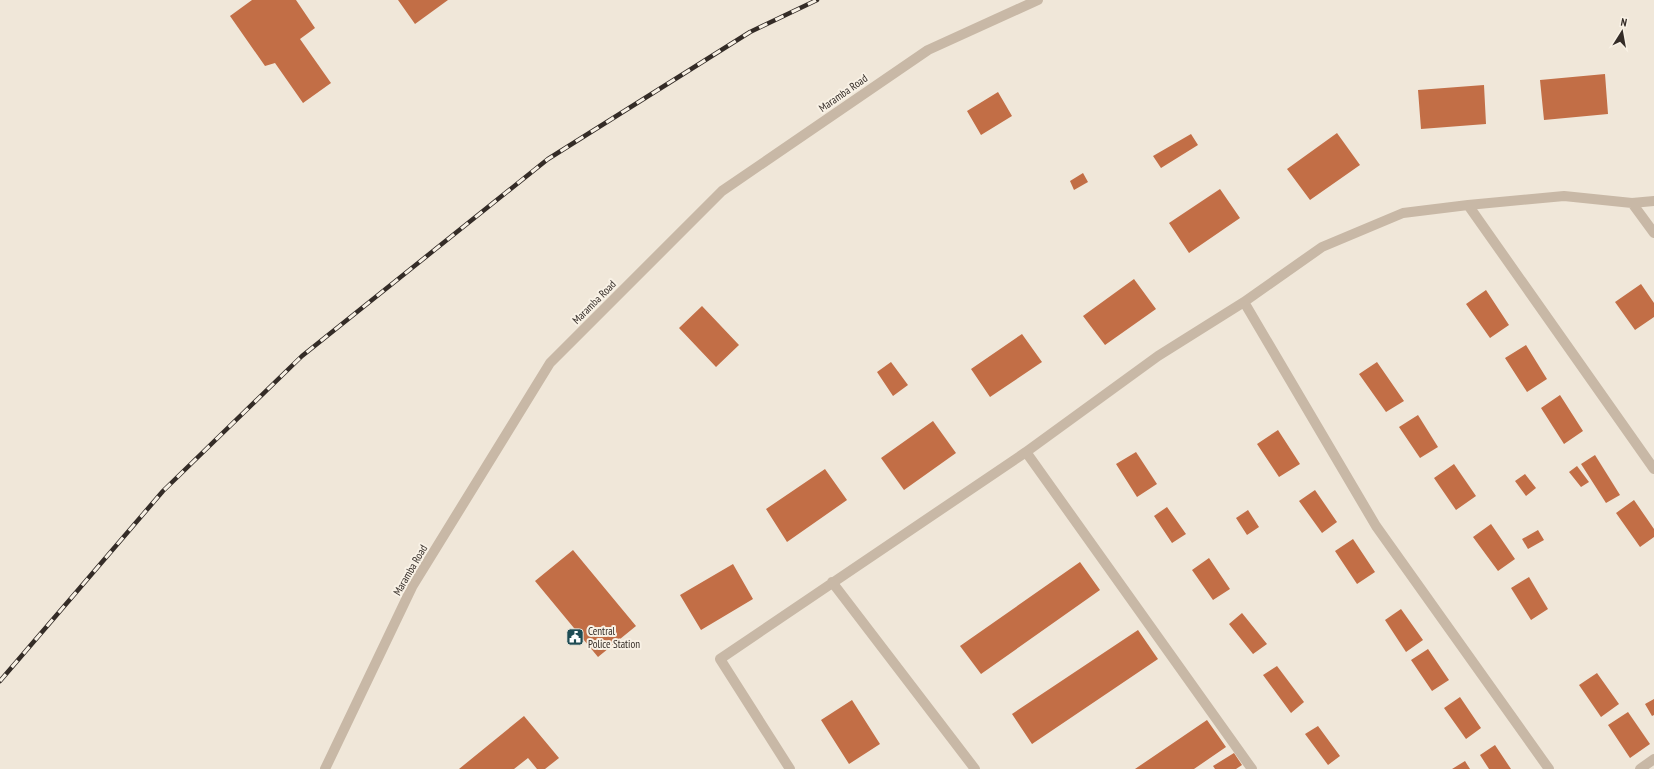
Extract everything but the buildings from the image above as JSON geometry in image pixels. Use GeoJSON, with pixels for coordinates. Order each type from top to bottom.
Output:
{"type":"FeatureCollection","features":[{"type":"Feature","properties":{"kind":"street","name":"Maramba Road"},"geometry":{"type":"LineString","coordinates":[[325,769],[412,587],[550,363],[722,191],[928,50],[1038,0]]}},
{"type":"Feature","properties":{"kind":"street"},"geometry":{"type":"LineString","coordinates":[[790,769],[720,659],[1026,452],[1158,356],[1244,302],[1322,247],[1403,213],[1564,196],[1632,203],[1654,201]]}},
{"type":"Feature","properties":{"kind":"street"},"geometry":{"type":"LineString","coordinates":[[1632,203],[1654,233]]}},
{"type":"Feature","properties":{"kind":"street"},"geometry":{"type":"LineString","coordinates":[[1468,205],[1654,469]]}},
{"type":"Feature","properties":{"kind":"street"},"geometry":{"type":"LineString","coordinates":[[1244,302],[1376,526],[1549,769]]}},
{"type":"Feature","properties":{"kind":"street"},"geometry":{"type":"LineString","coordinates":[[1026,452],[1252,769]]}},
{"type":"Feature","properties":{"kind":"street"},"geometry":{"type":"LineString","coordinates":[[832,582],[974,769]]}},
{"type":"Feature","properties":{"kind":"street"},"geometry":{"type":"LineString","coordinates":[[1640,769],[1654,759]]}},
{"type":"Feature","properties":{"kind":"railway"},"geometry":{"type":"LineString","coordinates":[[0,681],[163,491],[302,356],[548,159],[750,32],[817,0]]}},
{"type":"Feature","properties":{"kind":"place","name":"Central Police Station"},"geometry":{"type":"Point","coordinates":[575,637]}}]}
